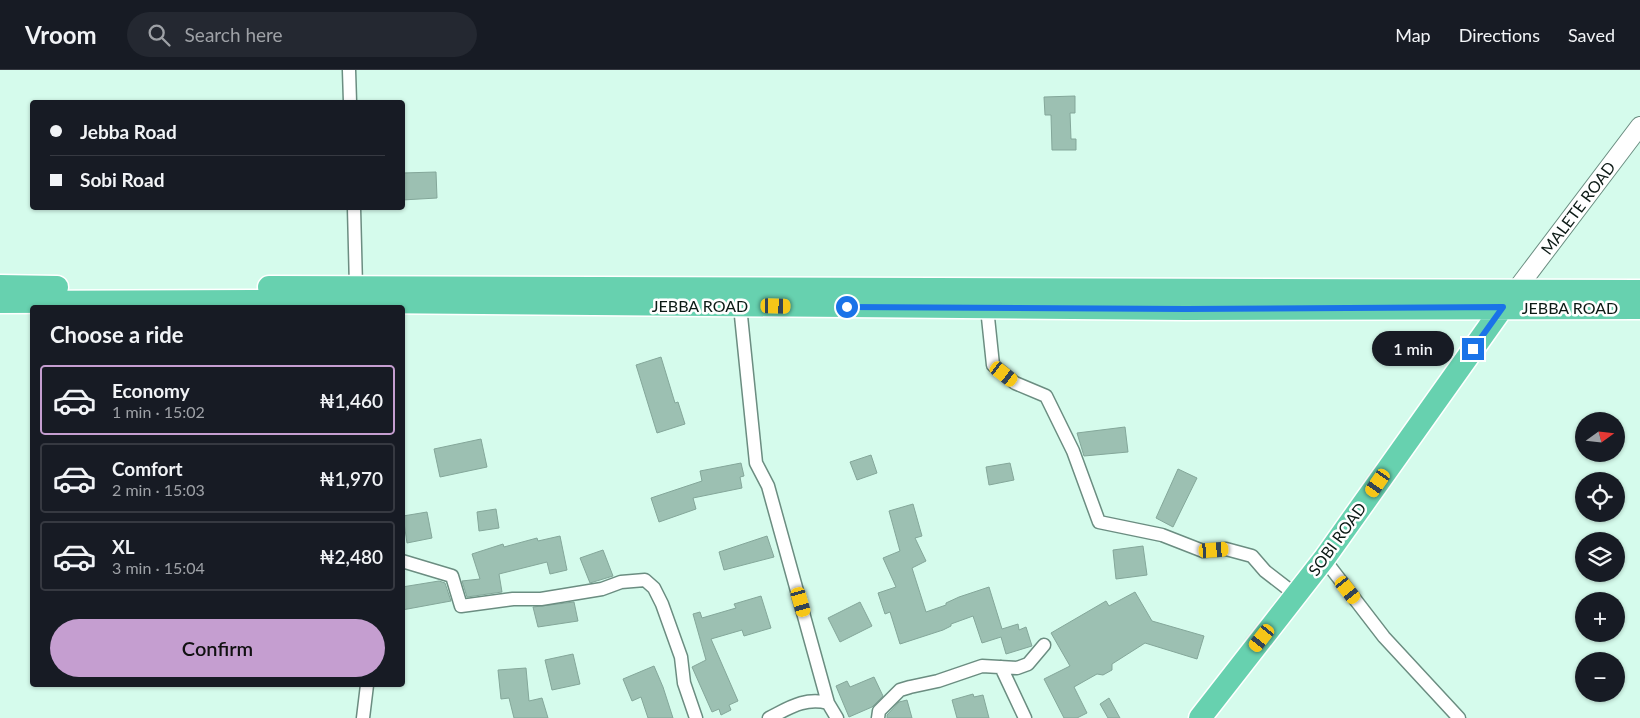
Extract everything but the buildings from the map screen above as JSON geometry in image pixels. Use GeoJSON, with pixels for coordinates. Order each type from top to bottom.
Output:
{"type":"FeatureCollection","features":[{"type":"Feature","properties":{"kind":"highway"},"geometry":{"type":"LineString","coordinates":[[0,286],[356,299],[1510,299],[1640,291]]}},
{"type":"Feature","properties":{"kind":"highway","name":"JEBBA ROAD"},"geometry":{"type":"LineString","coordinates":[[0,302],[356,299],[740,306],[988,308],[1510,299],[1640,308]]}},
{"type":"Feature","properties":{"kind":"highway","name":"SOBI ROAD"},"geometry":{"type":"LineString","coordinates":[[1200,718],[1324,559],[1510,299]]}},
{"type":"Feature","properties":{"kind":"street"},"geometry":{"type":"LineString","coordinates":[[349,70],[350,100]]}},
{"type":"Feature","properties":{"kind":"street","name":"MALETE ROAD"},"geometry":{"type":"LineString","coordinates":[[1510,299],[1640,126]]}},
{"type":"Feature","properties":{"kind":"street"},"geometry":{"type":"LineString","coordinates":[[354,210],[356,299]]}},
{"type":"Feature","properties":{"kind":"street"},"geometry":{"type":"LineString","coordinates":[[740,306],[756,463],[768,486],[828,703],[836,718]]}},
{"type":"Feature","properties":{"kind":"street"},"geometry":{"type":"LineString","coordinates":[[988,308],[993,365],[1015,383],[1046,396],[1073,451],[1099,522],[1162,535],[1203,551],[1226,550],[1252,556],[1265,571],[1296,595]]}},
{"type":"Feature","properties":{"kind":"street"},"geometry":{"type":"LineString","coordinates":[[1324,559],[1384,637],[1459,718]]}},
{"type":"Feature","properties":{"kind":"street"},"geometry":{"type":"LineString","coordinates":[[405,562],[452,576],[461,606],[513,599],[541,599],[602,589],[621,582],[645,580],[654,588],[662,604],[681,657],[684,683],[696,718]]}},
{"type":"Feature","properties":{"kind":"street"},"geometry":{"type":"LineString","coordinates":[[878,718],[878,711],[900,690],[938,682],[982,666],[1017,668],[1028,664],[1044,645]]}},
{"type":"Feature","properties":{"kind":"street"},"geometry":{"type":"LineString","coordinates":[[1001,667],[1025,718]]}},
{"type":"Feature","properties":{"kind":"street"},"geometry":{"type":"LineString","coordinates":[[363,718],[367,687]]}},
{"type":"Feature","properties":{"kind":"street"},"geometry":{"type":"LineString","coordinates":[[769,718],[804,701],[814,699],[828,703]]}},
{"type":"Feature","properties":{"kind":"route"},"geometry":{"type":"LineString","coordinates":[[847,307],[1009,309],[1503,307],[1473,349]]}}]}
